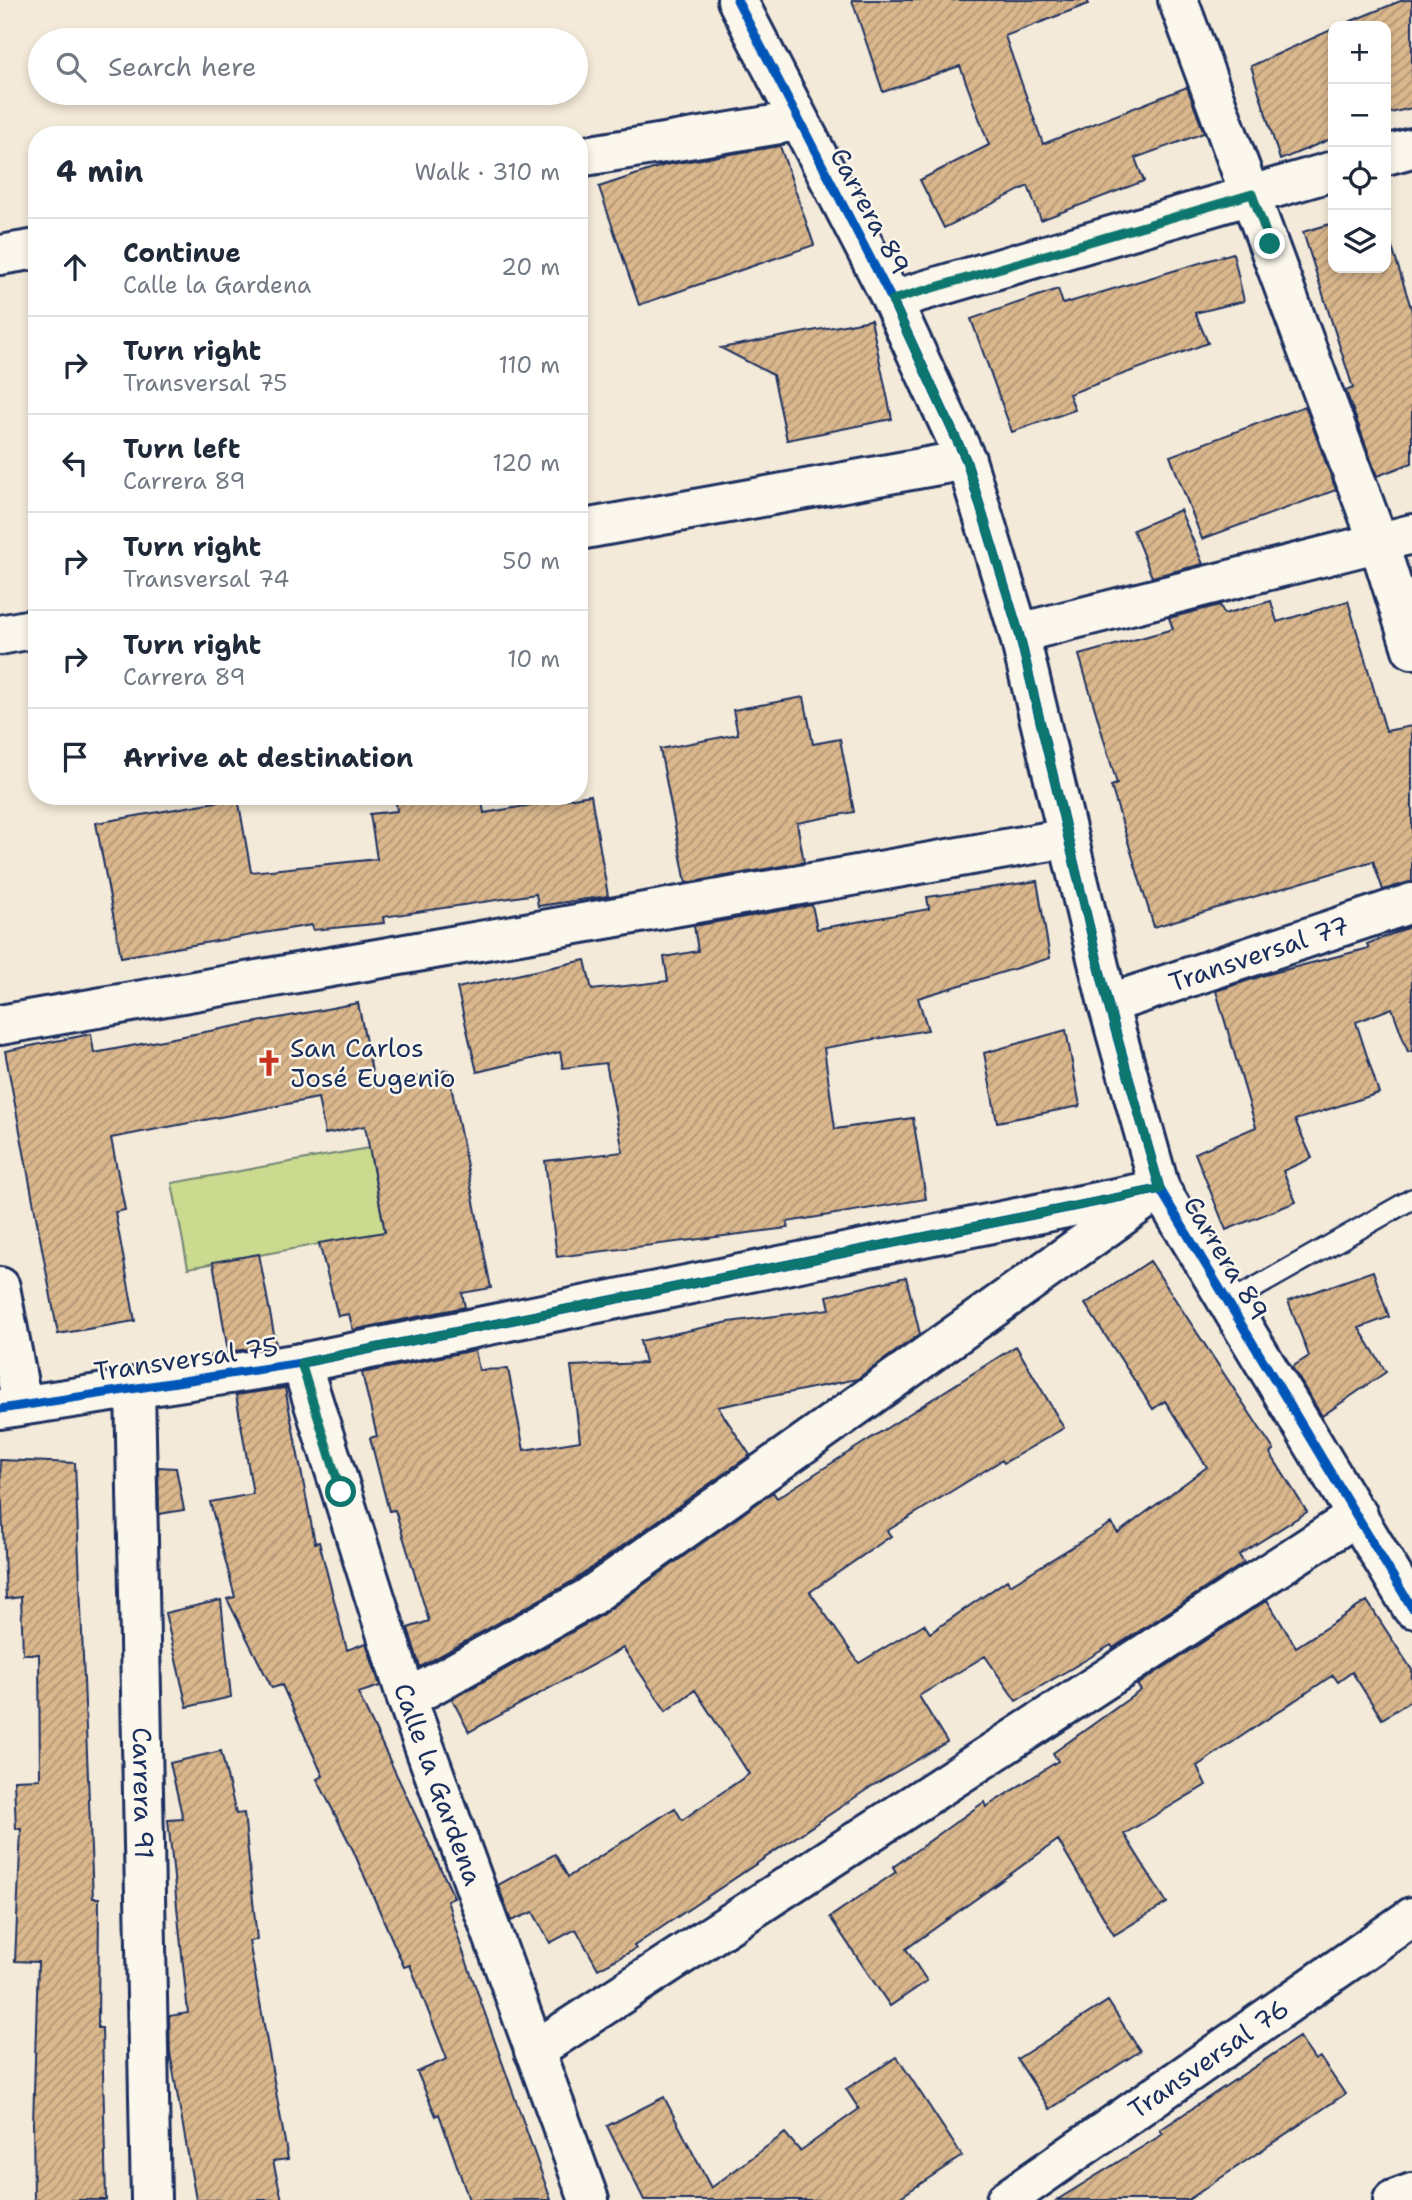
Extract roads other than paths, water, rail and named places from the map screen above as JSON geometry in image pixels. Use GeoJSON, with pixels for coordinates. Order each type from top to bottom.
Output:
{"type":"FeatureCollection","features":[{"type":"Feature","properties":{"kind":"street","name":"Carrera 89"},"geometry":{"type":"LineString","coordinates":[[737,0],[892,300],[966,460],[1019,633],[1108,1004],[1160,1189],[1412,1608]]}},
{"type":"Feature","properties":{"kind":"street"},"geometry":{"type":"LineString","coordinates":[[1178,0],[1252,194],[1396,539],[1412,649]]}},
{"type":"Feature","properties":{"kind":"street"},"geometry":{"type":"LineString","coordinates":[[588,156],[798,121]]}},
{"type":"Feature","properties":{"kind":"street"},"geometry":{"type":"LineString","coordinates":[[1391,154],[1412,148]]}},
{"type":"Feature","properties":{"kind":"street"},"geometry":{"type":"LineString","coordinates":[[892,300],[1328,172]]}},
{"type":"Feature","properties":{"kind":"street"},"geometry":{"type":"LineString","coordinates":[[0,255],[28,250]]}},
{"type":"Feature","properties":{"kind":"street"},"geometry":{"type":"LineString","coordinates":[[588,528],[966,460]]}},
{"type":"Feature","properties":{"kind":"street"},"geometry":{"type":"LineString","coordinates":[[1019,633],[1396,539]]}},
{"type":"Feature","properties":{"kind":"street"},"geometry":{"type":"LineString","coordinates":[[0,635],[28,630]]}},
{"type":"Feature","properties":{"kind":"street"},"geometry":{"type":"LineString","coordinates":[[0,1025],[1068,838]]}},
{"type":"Feature","properties":{"kind":"street","name":"Transversal 77"},"geometry":{"type":"LineString","coordinates":[[1108,1004],[1412,903]]}},
{"type":"Feature","properties":{"kind":"street"},"geometry":{"type":"LineString","coordinates":[[407,1699],[588,1598],[1160,1189]]}},
{"type":"Feature","properties":{"kind":"street","name":"Transversal 75"},"geometry":{"type":"LineString","coordinates":[[11,1407],[301,1363],[1160,1189]]}},
{"type":"Feature","properties":{"kind":"street"},"geometry":{"type":"LineString","coordinates":[[0,1287],[11,1407]]}},
{"type":"Feature","properties":{"kind":"street","name":"Calle la Gardena"},"geometry":{"type":"LineString","coordinates":[[301,1363],[407,1699],[589,2200]]}},
{"type":"Feature","properties":{"kind":"street","name":"Carrera 91"},"geometry":{"type":"LineString","coordinates":[[135,1387],[151,2200]]}},
{"type":"Feature","properties":{"kind":"street"},"geometry":{"type":"LineString","coordinates":[[534,2051],[1358,1515]]}},
{"type":"Feature","properties":{"kind":"street","name":"Transversal 76"},"geometry":{"type":"LineString","coordinates":[[1006,2200],[1412,1917]]}},
{"type":"Feature","properties":{"kind":"street"},"geometry":{"type":"LineString","coordinates":[[1393,2200],[1412,2193]]}},
{"type":"Feature","properties":{"kind":"lane"},"geometry":{"type":"LineString","coordinates":[[1228,1303],[1412,1199]]}},
{"type":"Feature","properties":{"kind":"place","name":"San Carlos José Eugenio"},"geometry":{"type":"Point","coordinates":[269,1063]}}]}
